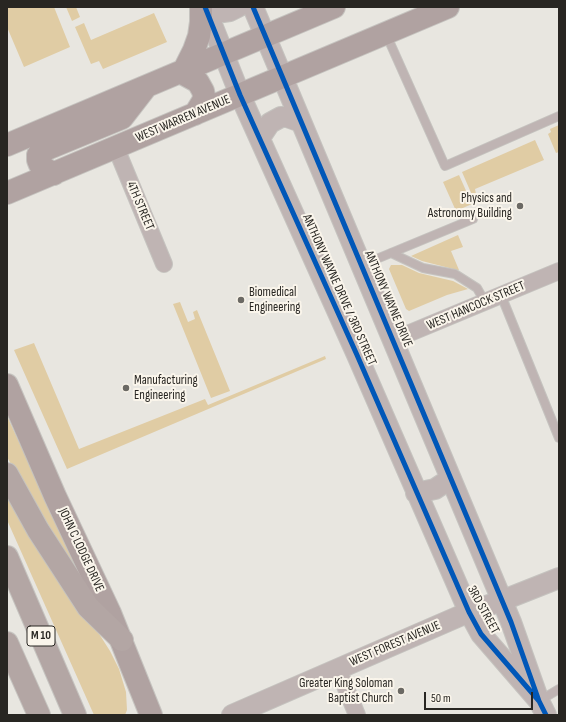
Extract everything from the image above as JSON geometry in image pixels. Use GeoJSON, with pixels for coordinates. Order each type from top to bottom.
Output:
{"type":"FeatureCollection","features":[{"type":"Feature","properties":{"kind":"highway"},"geometry":{"type":"LineString","coordinates":[[7,474],[38,530],[88,607],[122,640]]}},
{"type":"Feature","properties":{"kind":"highway","name":"M 10"},"geometry":{"type":"LineString","coordinates":[[7,557],[75,715]]}},
{"type":"Feature","properties":{"kind":"highway","name":"M 10"},"geometry":{"type":"LineString","coordinates":[[7,642],[39,715]]}},
{"type":"Feature","properties":{"kind":"main road"},"geometry":{"type":"LineString","coordinates":[[182,71],[194,50],[199,36],[201,7]]}},
{"type":"Feature","properties":{"kind":"main road"},"geometry":{"type":"LineString","coordinates":[[7,145],[334,7]]}},
{"type":"Feature","properties":{"kind":"main road"},"geometry":{"type":"LineString","coordinates":[[389,32],[411,7]]}},
{"type":"Feature","properties":{"kind":"main road","name":"WEST WARREN AVENUE"},"geometry":{"type":"LineString","coordinates":[[7,193],[448,7]]}},
{"type":"Feature","properties":{"kind":"main road"},"geometry":{"type":"LineString","coordinates":[[182,71],[198,82],[201,86],[204,96],[203,101],[195,114]]}},
{"type":"Feature","properties":{"kind":"main road"},"geometry":{"type":"LineString","coordinates":[[54,174],[40,165],[38,155],[42,150],[122,118],[146,86]]}},
{"type":"Feature","properties":{"kind":"main road","name":"JOHN C LODGE DRIVE"},"geometry":{"type":"LineString","coordinates":[[7,385],[55,496],[122,640],[152,715]]}},
{"type":"Feature","properties":{"kind":"main road"},"geometry":{"type":"LineString","coordinates":[[140,715],[142,693]]}},
{"type":"Feature","properties":{"kind":"street"},"geometry":{"type":"LineString","coordinates":[[205,7],[216,12],[230,12],[238,7]]}},
{"type":"Feature","properties":{"kind":"street","name":"ANTHONY WAYNE DRIVE / 3RD STREET"},"geometry":{"type":"LineString","coordinates":[[205,7],[240,95],[357,355],[455,582]]}},
{"type":"Feature","properties":{"kind":"street","name":"ANTHONY WAYNE DRIVE"},"geometry":{"type":"LineString","coordinates":[[253,7],[501,601]]}},
{"type":"Feature","properties":{"kind":"street"},"geometry":{"type":"LineString","coordinates":[[260,138],[270,123],[281,117],[287,117],[302,122]]}},
{"type":"Feature","properties":{"kind":"street","name":"4TH STREET"},"geometry":{"type":"LineString","coordinates":[[116,148],[164,264]]}},
{"type":"Feature","properties":{"kind":"street","name":"WEST HANCOCK STREET"},"geometry":{"type":"LineString","coordinates":[[393,340],[559,271]]}},
{"type":"Feature","properties":{"kind":"street"},"geometry":{"type":"LineString","coordinates":[[416,493],[435,490],[450,479]]}},
{"type":"Feature","properties":{"kind":"street","name":"WEST FOREST AVENUE"},"geometry":{"type":"LineString","coordinates":[[232,715],[469,612],[559,578]]}},
{"type":"Feature","properties":{"kind":"street","name":"3RD STREET"},"geometry":{"type":"LineString","coordinates":[[455,582],[481,634],[543,708]]}},
{"type":"Feature","properties":{"kind":"street","name":"3RD STREET"},"geometry":{"type":"LineString","coordinates":[[501,601],[511,622],[543,708]]}},
{"type":"Feature","properties":{"kind":"street"},"geometry":{"type":"LineString","coordinates":[[338,668],[357,715]]}},
{"type":"Feature","properties":{"kind":"lane"},"geometry":{"type":"LineString","coordinates":[[389,32],[445,166],[559,116]]}},
{"type":"Feature","properties":{"kind":"lane"},"geometry":{"type":"LineString","coordinates":[[362,265],[473,219]]}},
{"type":"Feature","properties":{"kind":"lane"},"geometry":{"type":"LineString","coordinates":[[391,253],[423,268],[455,274],[477,288],[485,302]]}},
{"type":"Feature","properties":{"kind":"lane"},"geometry":{"type":"LineString","coordinates":[[501,295],[557,426],[559,438]]}},
{"type":"Feature","properties":{"kind":"lane"},"geometry":{"type":"LineString","coordinates":[[543,708],[559,689]]}},
{"type":"Feature","properties":{"kind":"shaded area"},"geometry":{"type":"Polygon","coordinates":[[[7,7],[54,7],[70,47],[24,67],[7,27],[7,7]]]}},
{"type":"Feature","properties":{"kind":"shaded area"},"geometry":{"type":"Polygon","coordinates":[[[66,7],[76,7],[80,17],[72,21],[66,7]]]}},
{"type":"Feature","properties":{"kind":"shaded area"},"geometry":{"type":"Polygon","coordinates":[[[154,13],[167,42],[103,69],[99,61],[91,64],[75,27],[84,23],[91,40],[154,13]]]}},
{"type":"Feature","properties":{"kind":"shaded area"},"geometry":{"type":"Polygon","coordinates":[[[559,125],[559,152],[556,153],[548,134],[551,132],[550,129],[559,125]]]}},
{"type":"Feature","properties":{"kind":"shaded area"},"geometry":{"type":"Polygon","coordinates":[[[535,140],[544,160],[475,189],[476,194],[472,195],[462,172],[535,140]]]}},
{"type":"Feature","properties":{"kind":"shaded area"},"geometry":{"type":"Polygon","coordinates":[[[459,175],[472,204],[456,211],[443,182],[459,175]]]}},
{"type":"Feature","properties":{"kind":"shaded area"},"geometry":{"type":"Polygon","coordinates":[[[458,235],[463,247],[451,251],[459,270],[422,261],[411,256],[458,235]]]}},
{"type":"Feature","properties":{"kind":"shaded area"},"geometry":{"type":"Polygon","coordinates":[[[391,265],[402,265],[419,273],[453,281],[468,289],[447,295],[409,311],[406,309],[389,269],[391,265]]]}},
{"type":"Feature","properties":{"kind":"shaded area"},"geometry":{"type":"Polygon","coordinates":[[[180,302],[188,322],[195,319],[193,312],[197,310],[230,391],[211,398],[173,304],[180,302]]]}},
{"type":"Feature","properties":{"kind":"shaded area"},"geometry":{"type":"Polygon","coordinates":[[[34,343],[79,449],[205,399],[208,405],[325,356],[326,359],[67,469],[14,350],[34,343]]]}},
{"type":"Feature","properties":{"kind":"shaded area"},"geometry":{"type":"Polygon","coordinates":[[[7,416],[86,587],[49,531],[7,457],[7,416]]]}},
{"type":"Feature","properties":{"kind":"shaded area"},"geometry":{"type":"Polygon","coordinates":[[[7,489],[110,651],[119,669],[126,692],[127,710],[125,715],[94,715],[7,520],[7,489]]]}},
{"type":"Feature","properties":{"kind":"cycle path"},"geometry":{"type":"LineString","coordinates":[[205,7],[240,95],[357,355],[469,612],[481,634],[539,701]]}},
{"type":"Feature","properties":{"kind":"cycle path"},"geometry":{"type":"LineString","coordinates":[[253,7],[511,622],[539,701],[546,715]]}},
{"type":"Feature","properties":{"kind":"place","name":"Physics and Astronomy Building"},"geometry":{"type":"Point","coordinates":[520,206]}},
{"type":"Feature","properties":{"kind":"place","name":"Biomedical Engineering"},"geometry":{"type":"Point","coordinates":[241,300]}},
{"type":"Feature","properties":{"kind":"place","name":"Manufacturing Engineering"},"geometry":{"type":"Point","coordinates":[126,388]}},
{"type":"Feature","properties":{"kind":"place","name":"Greater King Soloman Baptist Church"},"geometry":{"type":"Point","coordinates":[401,691]}}]}
